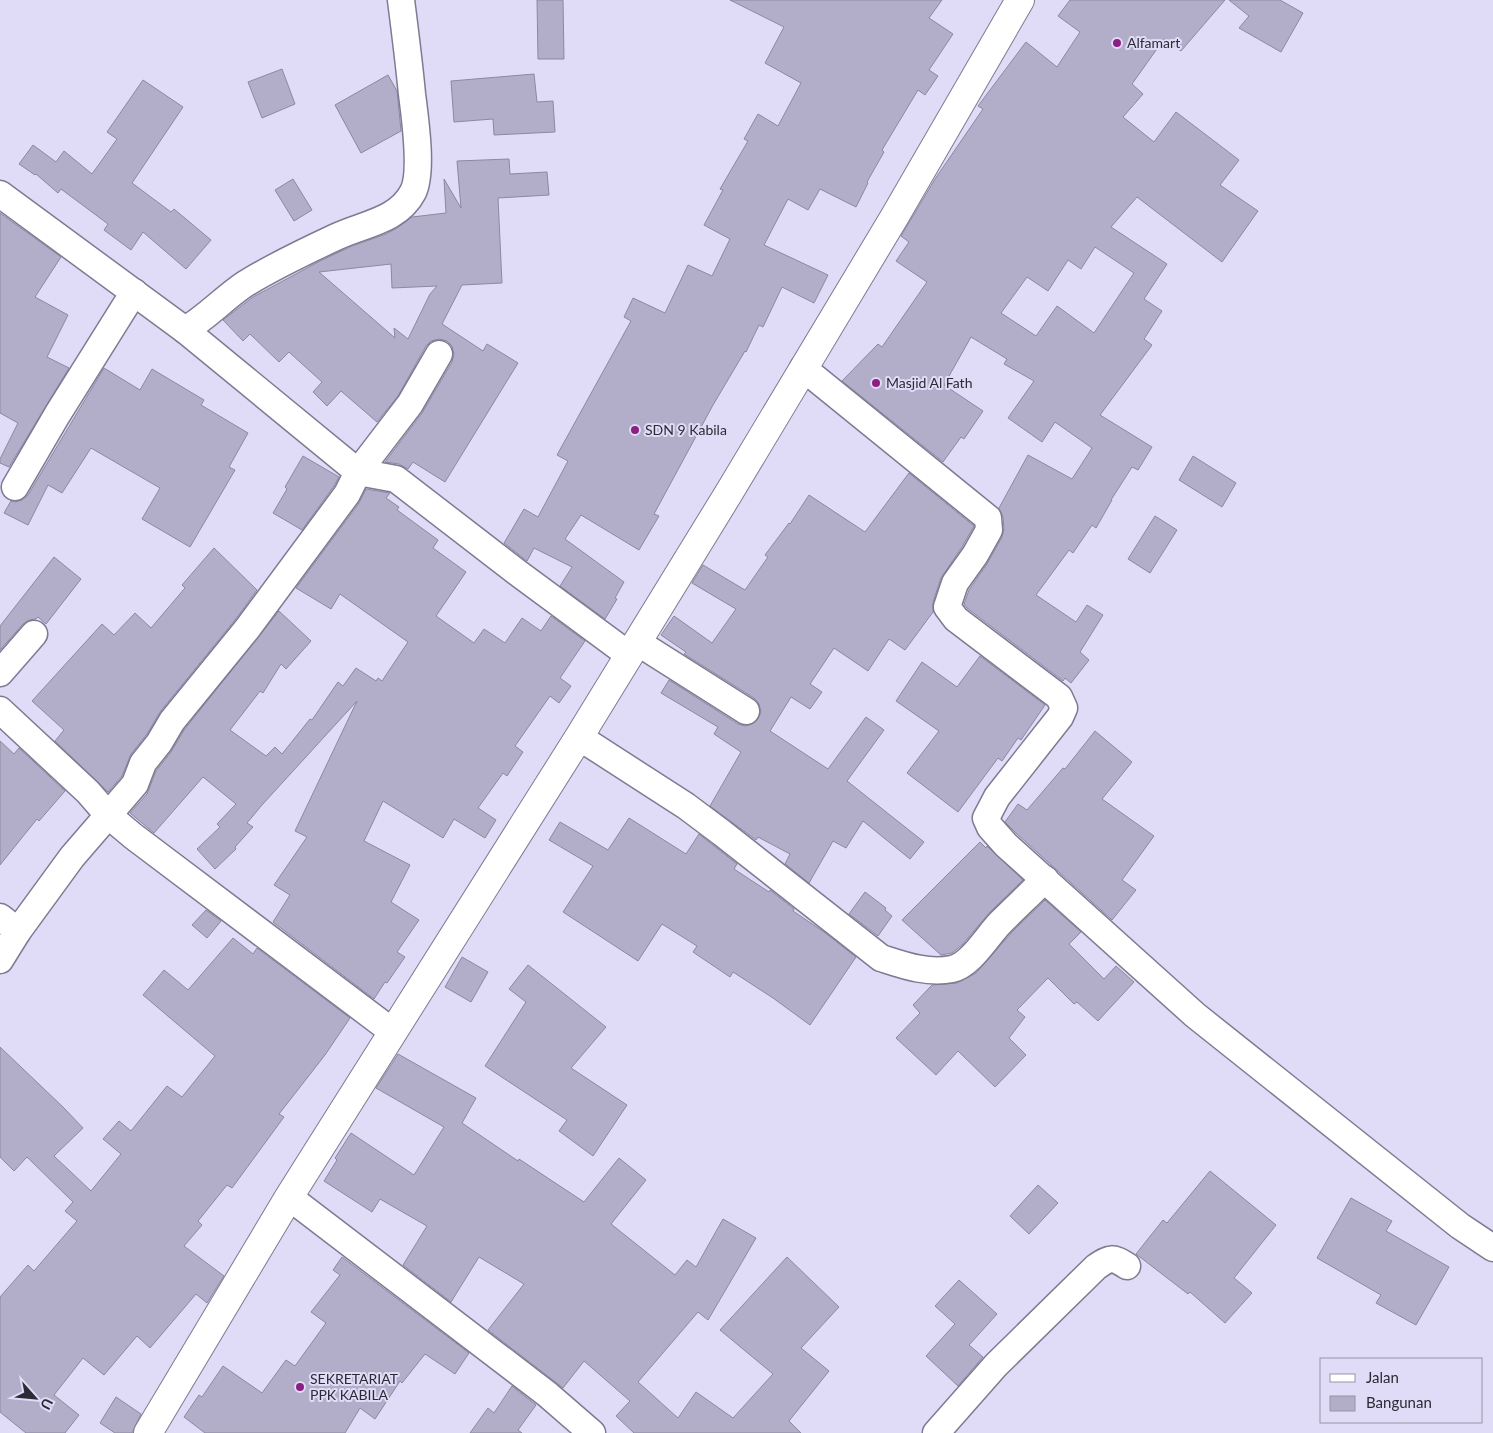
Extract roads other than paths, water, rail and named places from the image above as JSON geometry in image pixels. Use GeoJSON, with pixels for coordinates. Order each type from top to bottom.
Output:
{"type":"FeatureCollection","features":[{"type":"Feature","properties":{"kind":"main road"},"geometry":{"type":"LineString","coordinates":[[148,1433],[289,1196],[579,737],[730,491],[895,216],[1020,0]]}},
{"type":"Feature","properties":{"kind":"street"},"geometry":{"type":"LineString","coordinates":[[185,330],[201,320],[244,285],[338,236],[371,224],[399,210],[413,192],[418,158],[417,127],[402,0]]}},
{"type":"Feature","properties":{"kind":"street"},"geometry":{"type":"LineString","coordinates":[[0,194],[185,330],[358,472],[396,479],[518,573],[633,648],[746,711]]}},
{"type":"Feature","properties":{"kind":"street"},"geometry":{"type":"LineString","coordinates":[[15,487],[57,415],[134,292]]}},
{"type":"Feature","properties":{"kind":"street"},"geometry":{"type":"LineString","coordinates":[[0,960],[9,924],[72,857],[135,784],[143,763],[159,743],[172,721],[247,629],[347,494],[358,472],[410,404],[439,354]]}},
{"type":"Feature","properties":{"kind":"street"},"geometry":{"type":"LineString","coordinates":[[803,368],[988,518],[989,530],[975,555],[955,583],[947,608],[956,620],[1059,697],[1064,708],[1060,718],[997,797],[986,818],[990,826],[1006,845],[1194,1015],[1460,1226],[1493,1248]]}},
{"type":"Feature","properties":{"kind":"street"},"geometry":{"type":"LineString","coordinates":[[0,673],[34,634]]}},
{"type":"Feature","properties":{"kind":"street"},"geometry":{"type":"LineString","coordinates":[[0,710],[88,792],[108,815],[165,861],[393,1032]]}},
{"type":"Feature","properties":{"kind":"street"},"geometry":{"type":"LineString","coordinates":[[579,737],[686,806],[881,958],[906,966],[930,971],[952,969],[960,966],[972,956],[999,924],[1045,879]]}},
{"type":"Feature","properties":{"kind":"street"},"geometry":{"type":"LineString","coordinates":[[289,1196],[517,1371],[592,1433]]}},
{"type":"Feature","properties":{"kind":"street"},"geometry":{"type":"LineString","coordinates":[[936,1433],[996,1365],[1096,1267],[1106,1260],[1116,1259],[1127,1266]]}},
{"type":"Feature","properties":{"kind":"place","name":"Alfamart"},"geometry":{"type":"Point","coordinates":[1117,43]}},
{"type":"Feature","properties":{"kind":"place","name":"Masjid Al Fath"},"geometry":{"type":"Point","coordinates":[876,383]}},
{"type":"Feature","properties":{"kind":"place","name":"SDN 9 Kabila"},"geometry":{"type":"Point","coordinates":[635,430]}},
{"type":"Feature","properties":{"kind":"place","name":"SEKRETARIAT PPK KABILA"},"geometry":{"type":"Point","coordinates":[300,1387]}}]}
